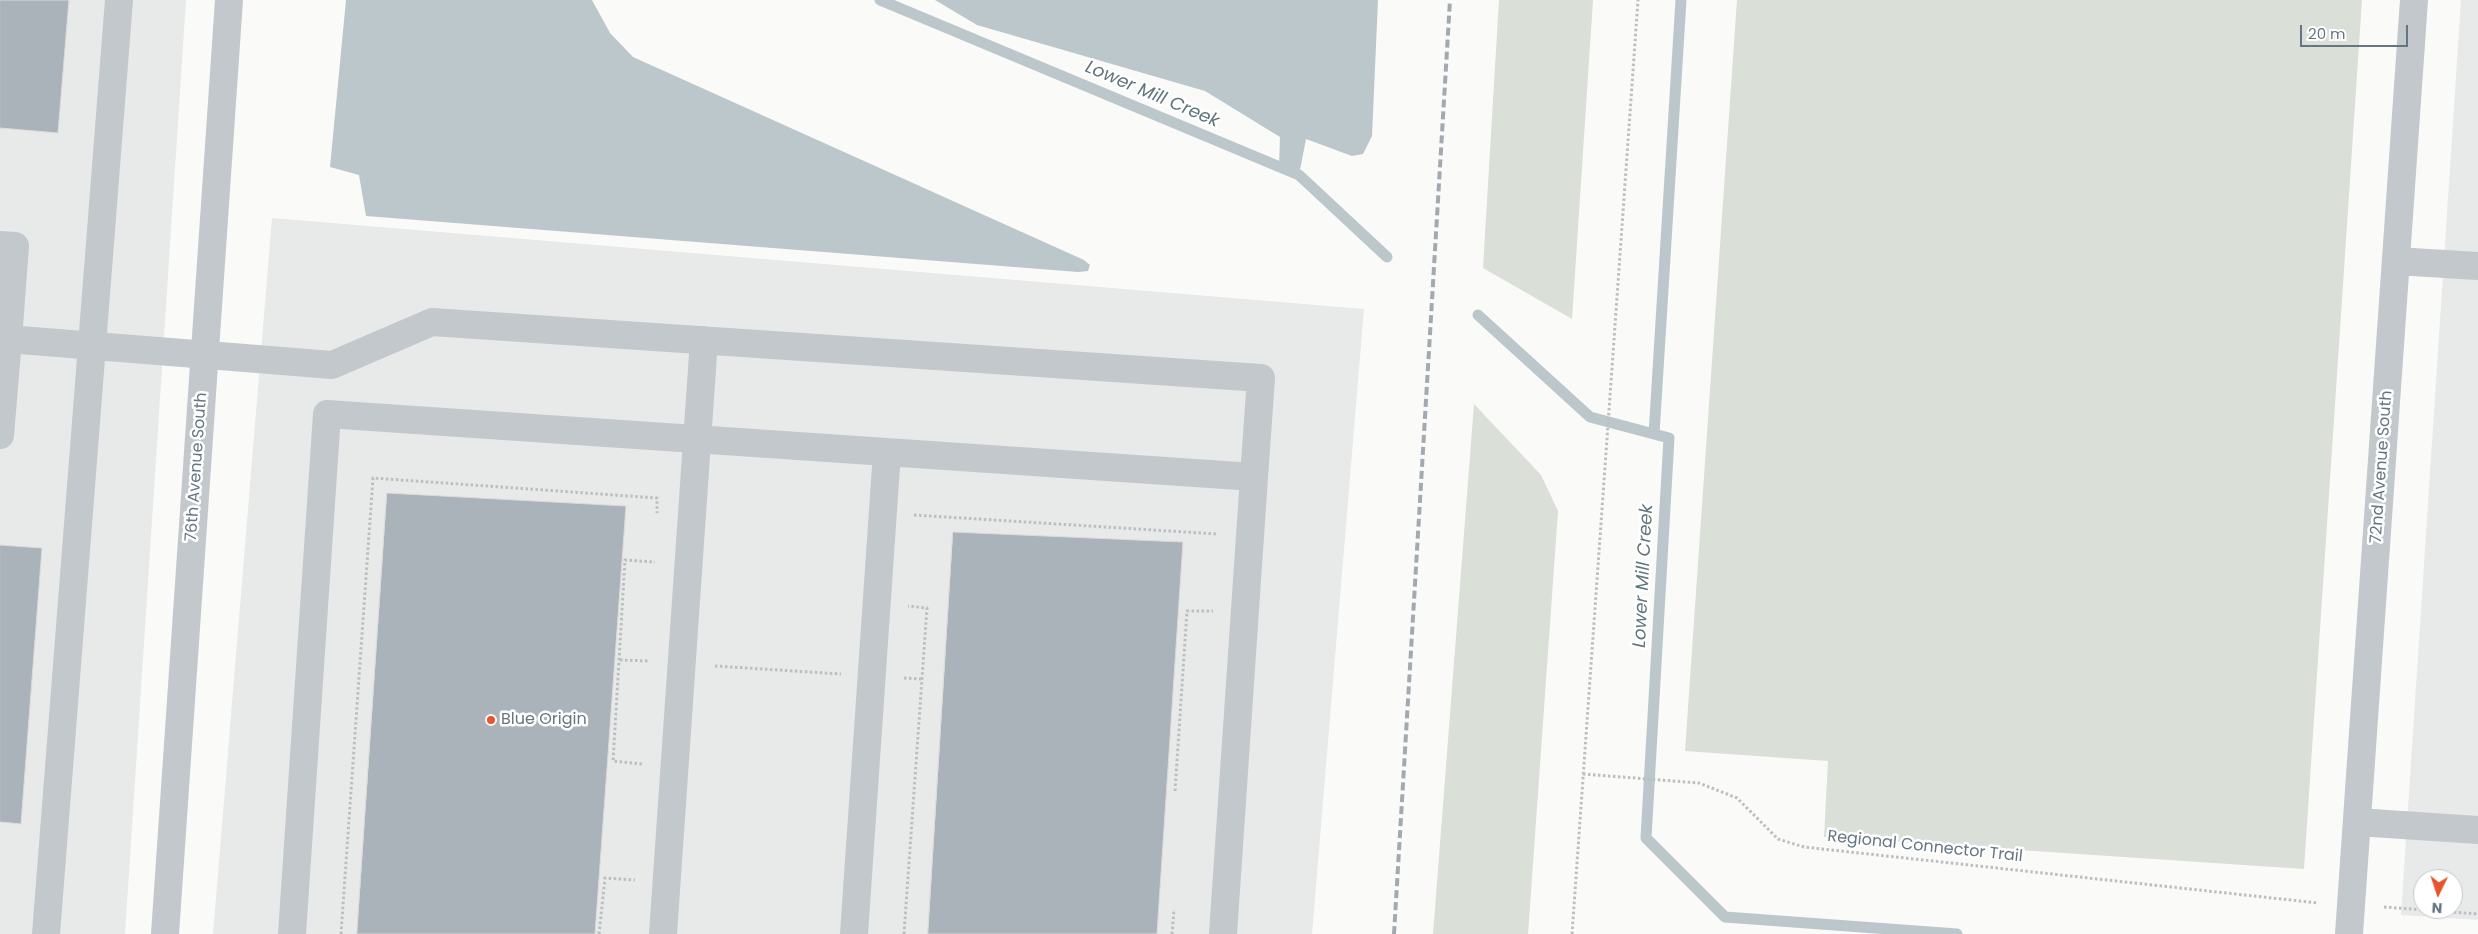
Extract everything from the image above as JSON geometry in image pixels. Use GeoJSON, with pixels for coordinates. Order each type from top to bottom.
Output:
{"type":"FeatureCollection","features":[{"type":"Feature","properties":{"kind":"street"},"geometry":{"type":"LineString","coordinates":[[46,934],[119,0]]}},
{"type":"Feature","properties":{"kind":"street","name":"76th Avenue South"},"geometry":{"type":"LineString","coordinates":[[165,934],[229,0]]}},
{"type":"Feature","properties":{"kind":"street","name":"72nd Avenue South"},"geometry":{"type":"LineString","coordinates":[[2350,934],[2414,0]]}},
{"type":"Feature","properties":{"kind":"street"},"geometry":{"type":"LineString","coordinates":[[0,245],[15,246],[0,435]]}},
{"type":"Feature","properties":{"kind":"street"},"geometry":{"type":"LineString","coordinates":[[2396,261],[2478,266]]}},
{"type":"Feature","properties":{"kind":"street"},"geometry":{"type":"LineString","coordinates":[[8,339],[332,365],[432,322],[1261,378],[1223,934]]}},
{"type":"Feature","properties":{"kind":"street"},"geometry":{"type":"LineString","coordinates":[[663,934],[704,340]]}},
{"type":"Feature","properties":{"kind":"street"},"geometry":{"type":"LineString","coordinates":[[292,934],[327,414],[1254,477]]}},
{"type":"Feature","properties":{"kind":"street"},"geometry":{"type":"LineString","coordinates":[[854,934],[887,452]]}},
{"type":"Feature","properties":{"kind":"street"},"geometry":{"type":"LineString","coordinates":[[2357,822],[2478,830]]}},
{"type":"Feature","properties":{"kind":"path"},"geometry":{"type":"LineString","coordinates":[[1572,934],[1638,0]]}},
{"type":"Feature","properties":{"kind":"path"},"geometry":{"type":"LineString","coordinates":[[341,934],[373,478],[657,498],[657,517]]}},
{"type":"Feature","properties":{"kind":"path"},"geometry":{"type":"LineString","coordinates":[[905,514],[1220,534]]}},
{"type":"Feature","properties":{"kind":"path"},"geometry":{"type":"LineString","coordinates":[[641,773],[642,764],[613,762],[625,560],[655,563],[655,553]]}},
{"type":"Feature","properties":{"kind":"path"},"geometry":{"type":"LineString","coordinates":[[904,934],[927,608],[907,606]]}},
{"type":"Feature","properties":{"kind":"path"},"geometry":{"type":"LineString","coordinates":[[1175,791],[1187,611],[1216,612]]}},
{"type":"Feature","properties":{"kind":"path"},"geometry":{"type":"LineString","coordinates":[[620,660],[921,679]]}},
{"type":"Feature","properties":{"kind":"path","name":"Regional Connector Trail"},"geometry":{"type":"LineString","coordinates":[[1583,774],[1699,783],[1737,798],[1778,839],[1804,846],[2284,900]]}},
{"type":"Feature","properties":{"kind":"path"},"geometry":{"type":"LineString","coordinates":[[599,934],[605,878],[635,880],[636,870]]}},
{"type":"Feature","properties":{"kind":"path"},"geometry":{"type":"LineString","coordinates":[[1172,934],[1174,909]]}},
{"type":"Feature","properties":{"kind":"shaded area"},"geometry":{"type":"Polygon","coordinates":[[[0,0],[186,0],[125,934],[0,934],[0,0]]]}},
{"type":"Feature","properties":{"kind":"shaded area"},"geometry":{"type":"Polygon","coordinates":[[[346,0],[592,0],[610,33],[633,57],[1084,260],[1090,265],[1088,271],[1078,272],[366,216],[359,175],[330,167],[346,0]]]}},
{"type":"Feature","properties":{"kind":"shaded area"},"geometry":{"type":"Polygon","coordinates":[[[935,0],[1378,0],[1372,136],[1363,154],[1352,156],[1306,139],[1299,175],[1279,168],[1280,137],[1205,91],[977,25],[935,0]]]}},
{"type":"Feature","properties":{"kind":"shaded area"},"geometry":{"type":"Polygon","coordinates":[[[1499,0],[1593,0],[1572,319],[1483,268],[1499,0]]]}},
{"type":"Feature","properties":{"kind":"shaded area"},"geometry":{"type":"Polygon","coordinates":[[[1737,0],[2362,0],[2304,869],[1824,837],[1828,761],[1685,751],[1737,0]]]}},
{"type":"Feature","properties":{"kind":"shaded area"},"geometry":{"type":"Polygon","coordinates":[[[2461,0],[2478,0],[2478,920],[2463,919],[2463,869],[2413,869],[2413,916],[2401,915],[2461,0]]]}},
{"type":"Feature","properties":{"kind":"shaded area"},"geometry":{"type":"Polygon","coordinates":[[[272,218],[1364,309],[1312,934],[213,934],[272,218]]]}},
{"type":"Feature","properties":{"kind":"shaded area"},"geometry":{"type":"Polygon","coordinates":[[[1474,404],[1541,475],[1558,511],[1528,934],[1433,934],[1474,404]]]}},
{"type":"Feature","properties":{"kind":"building"},"geometry":{"type":"Polygon","coordinates":[[[0,0],[69,0],[58,133],[0,128],[0,0]]]}},
{"type":"Feature","properties":{"kind":"building","name":"Blue Origin"},"geometry":{"type":"Polygon","coordinates":[[[387,493],[626,506],[595,934],[357,934],[387,493]]]}},
{"type":"Feature","properties":{"kind":"building"},"geometry":{"type":"Polygon","coordinates":[[[953,532],[1183,542],[1157,934],[928,934],[953,532]]]}},
{"type":"Feature","properties":{"kind":"building"},"geometry":{"type":"Polygon","coordinates":[[[0,545],[42,548],[21,824],[0,822],[0,545]]]}},
{"type":"Feature","properties":{"kind":"waterway","name":"Lower Mill Creek"},"geometry":{"type":"LineString","coordinates":[[880,0],[1299,175],[1387,257]]}},
{"type":"Feature","properties":{"kind":"waterway"},"geometry":{"type":"LineString","coordinates":[[1654,434],[1681,0]]}},
{"type":"Feature","properties":{"kind":"waterway","name":"Lower Mill Creek"},"geometry":{"type":"LineString","coordinates":[[1478,315],[1590,417],[1669,438],[1646,838],[1725,917],[1957,934]]}},
{"type":"Feature","properties":{"kind":"railway"},"geometry":{"type":"LineString","coordinates":[[1394,934],[1450,0]]}},
{"type":"Feature","properties":{"kind":"place","name":"Blue Origin"},"geometry":{"type":"Point","coordinates":[491,720]}}]}
